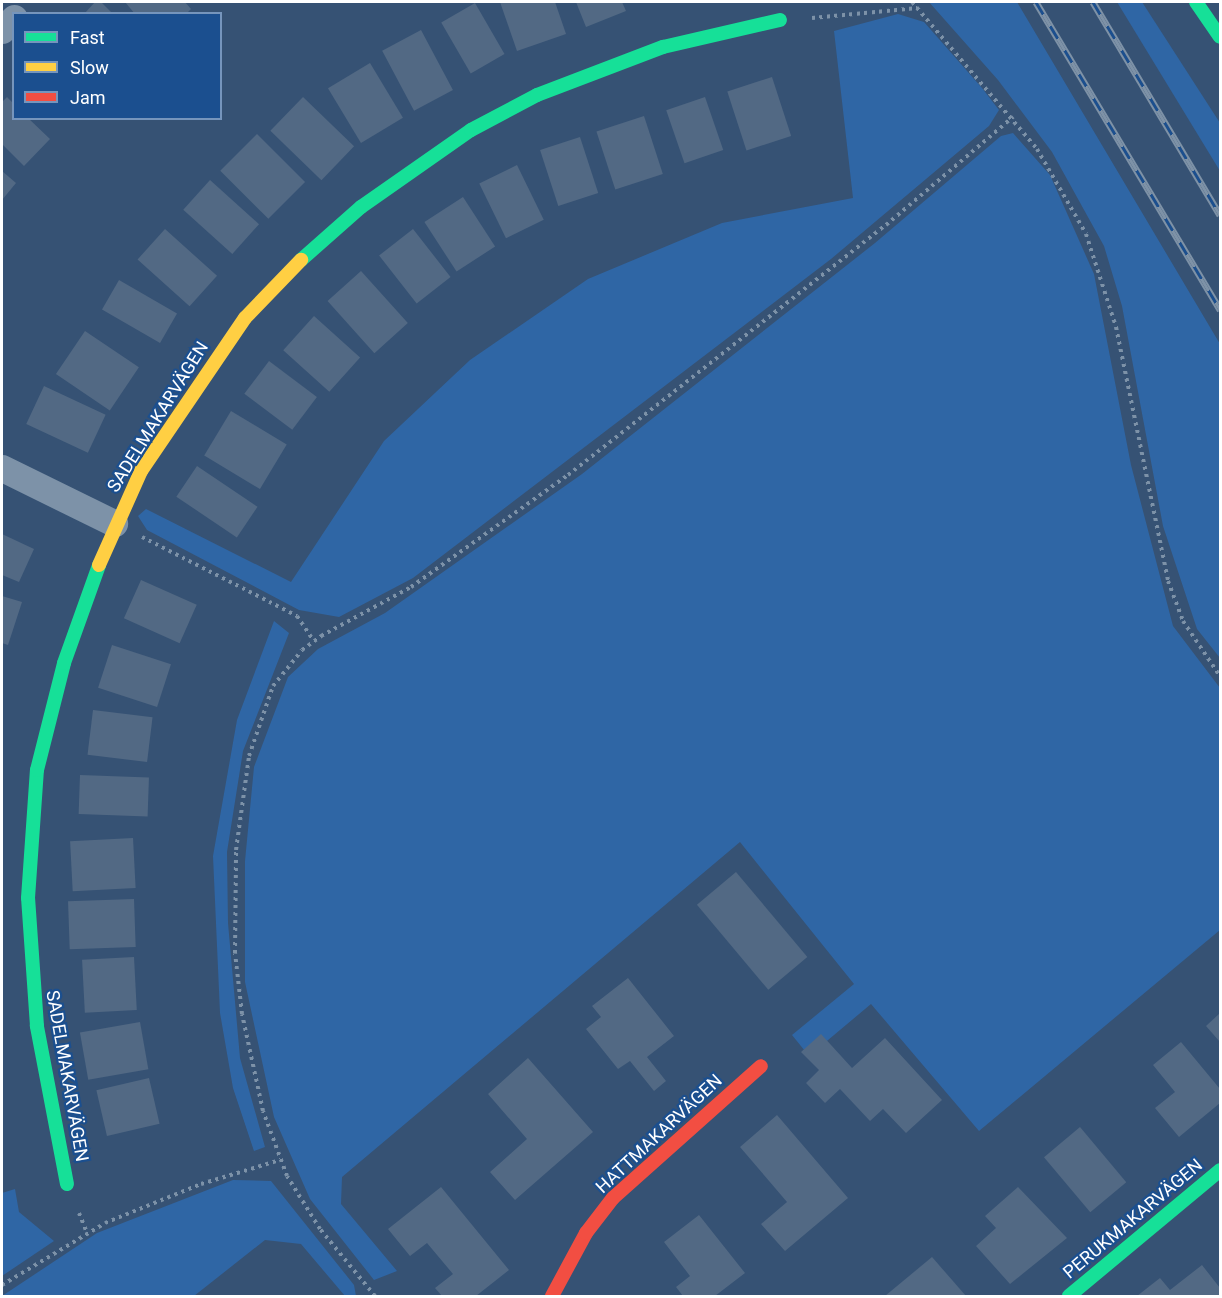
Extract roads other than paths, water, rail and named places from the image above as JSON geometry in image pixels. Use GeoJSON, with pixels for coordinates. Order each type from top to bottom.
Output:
{"type":"FeatureCollection","features":[{"type":"Feature","properties":{"kind":"street"},"geometry":{"type":"LineString","coordinates":[[1196,2],[1221,37]]}},
{"type":"Feature","properties":{"kind":"street","name":"SADELMAKARVÄGEN"},"geometry":{"type":"LineString","coordinates":[[67,1184],[37,1026],[28,898],[31,834],[47,718],[114,523],[147,462],[245,318],[321,239],[361,207],[471,130],[537,95],[663,47],[780,20]]}},
{"type":"Feature","properties":{"kind":"street"},"geometry":{"type":"LineString","coordinates":[[2,468],[114,523]]}},
{"type":"Feature","properties":{"kind":"street","name":"HATTMAKARVÄGEN"},"geometry":{"type":"LineString","coordinates":[[552,1296],[586,1233],[613,1198],[761,1066]]}},
{"type":"Feature","properties":{"kind":"street","name":"PERUKMAKARVÄGEN"},"geometry":{"type":"LineString","coordinates":[[1068,1296],[1221,1170]]}},
{"type":"Feature","properties":{"kind":"railway"},"geometry":{"type":"LineString","coordinates":[[1036,2],[1220,310]]}},
{"type":"Feature","properties":{"kind":"railway"},"geometry":{"type":"LineString","coordinates":[[1093,2],[1220,215]]}}]}
